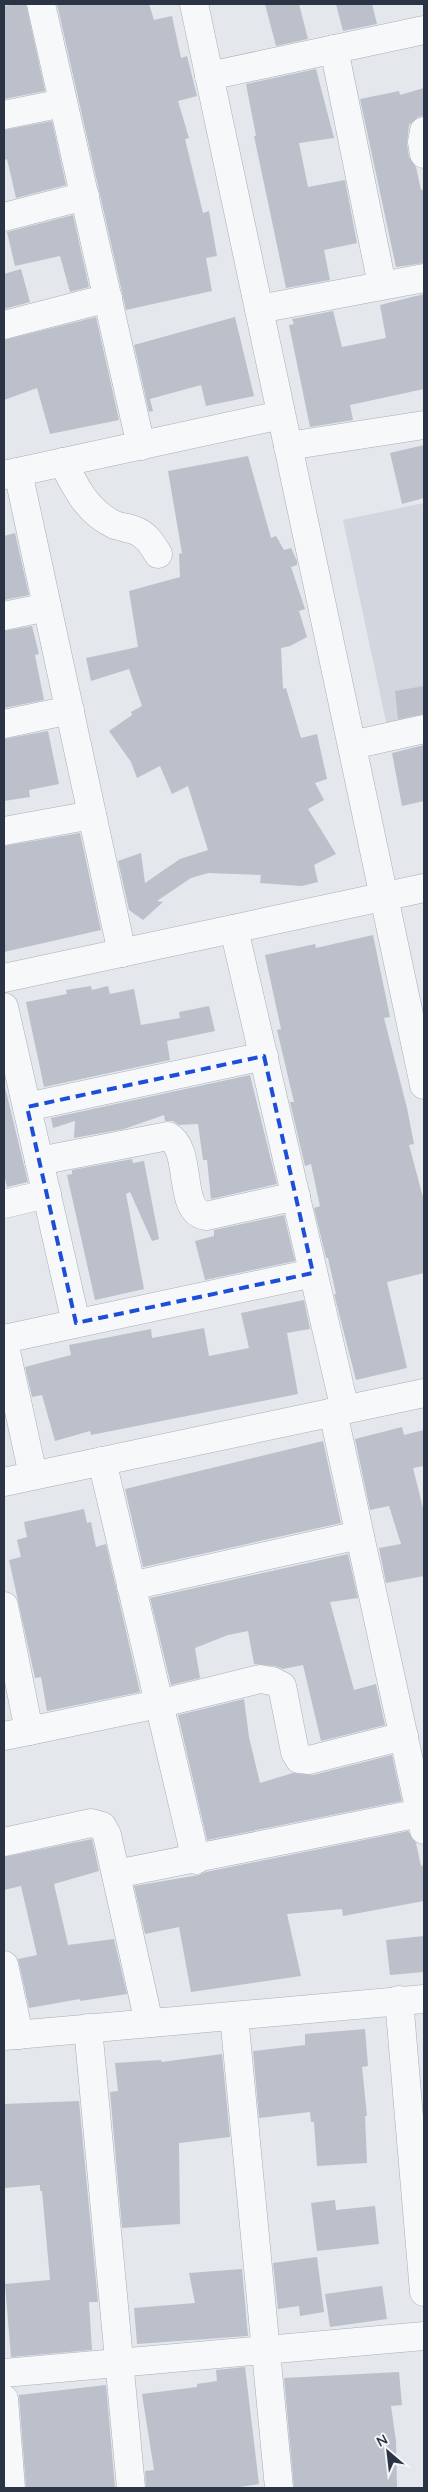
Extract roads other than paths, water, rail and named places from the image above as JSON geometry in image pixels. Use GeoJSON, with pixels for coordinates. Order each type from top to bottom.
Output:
{"type":"FeatureCollection","features":[{"type":"Feature","properties":{"kind":"street"},"geometry":{"type":"LineString","coordinates":[[41,4],[141,446]]}},
{"type":"Feature","properties":{"kind":"street"},"geometry":{"type":"LineString","coordinates":[[194,4],[424,1085]]}},
{"type":"Feature","properties":{"kind":"street"},"geometry":{"type":"LineString","coordinates":[[210,76],[424,30]]}},
{"type":"Feature","properties":{"kind":"street"},"geometry":{"type":"LineString","coordinates":[[334,49],[382,286]]}},
{"type":"Feature","properties":{"kind":"street"},"geometry":{"type":"LineString","coordinates":[[4,115],[64,103]]}},
{"type":"Feature","properties":{"kind":"street"},"geometry":{"type":"LineString","coordinates":[[424,131],[422,142],[424,154]]}},
{"type":"Feature","properties":{"kind":"street"},"geometry":{"type":"LineString","coordinates":[[4,217],[85,196]]}},
{"type":"Feature","properties":{"kind":"street"},"geometry":{"type":"LineString","coordinates":[[259,310],[424,278]]}},
{"type":"Feature","properties":{"kind":"street"},"geometry":{"type":"LineString","coordinates":[[4,325],[108,298]]}},
{"type":"Feature","properties":{"kind":"street"},"geometry":{"type":"LineString","coordinates":[[122,952],[47,607],[11,474],[282,415]]}},
{"type":"Feature","properties":{"kind":"street"},"geometry":{"type":"LineString","coordinates":[[288,446],[424,425]]}},
{"type":"Feature","properties":{"kind":"street"},"geometry":{"type":"LineString","coordinates":[[63,462],[76,489],[87,504],[114,525],[136,530],[149,539],[158,554]]}},
{"type":"Feature","properties":{"kind":"street"},"geometry":{"type":"LineString","coordinates":[[4,616],[47,607]]}},
{"type":"Feature","properties":{"kind":"street"},"geometry":{"type":"LineString","coordinates":[[4,724],[70,710]]}},
{"type":"Feature","properties":{"kind":"street"},"geometry":{"type":"LineString","coordinates":[[352,745],[424,730]]}},
{"type":"Feature","properties":{"kind":"street"},"geometry":{"type":"LineString","coordinates":[[4,831],[92,815]]}},
{"type":"Feature","properties":{"kind":"street"},"geometry":{"type":"LineString","coordinates":[[4,978],[424,888]]}},
{"type":"Feature","properties":{"kind":"street"},"geometry":{"type":"LineString","coordinates":[[116,1874],[422,1822],[359,1535],[339,1411],[313,1273],[234,929]]}},
{"type":"Feature","properties":{"kind":"street"},"geometry":{"type":"LineString","coordinates":[[4,1007],[76,1323]]}},
{"type":"Feature","properties":{"kind":"street"},"geometry":{"type":"LineString","coordinates":[[27,1107],[264,1056]]}},
{"type":"Feature","properties":{"kind":"street"},"geometry":{"type":"LineString","coordinates":[[39,1161],[168,1136],[179,1146],[190,1199],[193,1209],[198,1215],[206,1216],[296,1196]]}},
{"type":"Feature","properties":{"kind":"street"},"geometry":{"type":"LineString","coordinates":[[4,1204],[46,1194]]}},
{"type":"Feature","properties":{"kind":"street"},"geometry":{"type":"LineString","coordinates":[[33,1475],[4,1340],[313,1273]]}},
{"type":"Feature","properties":{"kind":"street"},"geometry":{"type":"LineString","coordinates":[[4,1482],[424,1393]]}},
{"type":"Feature","properties":{"kind":"street"},"geometry":{"type":"LineString","coordinates":[[102,1461],[196,1860]]}},
{"type":"Feature","properties":{"kind":"street"},"geometry":{"type":"LineString","coordinates":[[131,1586],[359,1535]]}},
{"type":"Feature","properties":{"kind":"street"},"geometry":{"type":"LineString","coordinates":[[4,1606],[16,1734],[158,1704],[260,1679],[272,1681],[282,1686],[295,1752],[300,1759],[309,1760],[404,1736]]}},
{"type":"Feature","properties":{"kind":"street"},"geometry":{"type":"LineString","coordinates":[[4,1842],[91,1823],[102,1826],[107,1835],[149,2023]]}},
{"type":"Feature","properties":{"kind":"street"},"geometry":{"type":"LineString","coordinates":[[4,1965],[11,2036],[412,2000],[424,2292]]}},
{"type":"Feature","properties":{"kind":"street"},"geometry":{"type":"LineString","coordinates":[[234,2016],[279,2488]]}},
{"type":"Feature","properties":{"kind":"street"},"geometry":{"type":"LineString","coordinates":[[88,2028],[131,2488]]}},
{"type":"Feature","properties":{"kind":"street"},"geometry":{"type":"LineString","coordinates":[[4,2374],[424,2336]]}},
{"type":"Feature","properties":{"kind":"street"},"geometry":{"type":"LineString","coordinates":[[4,2399],[5,2440],[11,2488]]}}]}
